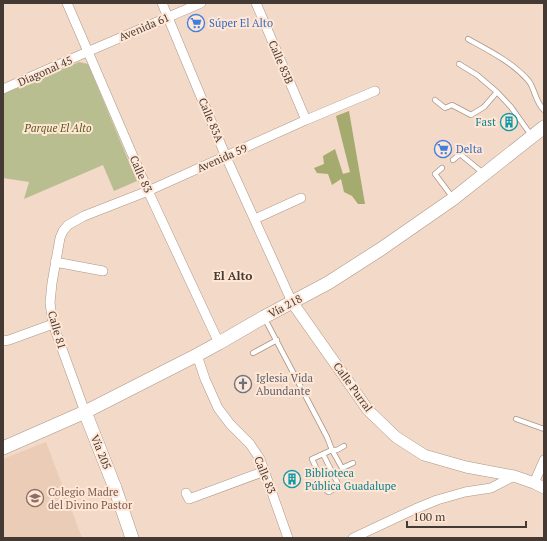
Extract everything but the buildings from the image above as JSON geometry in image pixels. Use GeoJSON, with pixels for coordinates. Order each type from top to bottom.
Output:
{"type":"FeatureCollection","features":[{"type":"Feature","properties":{"kind":"main road","name":"Vía 218"},"geometry":{"type":"LineString","coordinates":[[3,448],[85,412],[197,355],[264,316],[328,283],[453,199],[544,127]]}},
{"type":"Feature","properties":{"kind":"main road","name":"Vía 205"},"geometry":{"type":"LineString","coordinates":[[85,412],[115,488],[132,538]]}},
{"type":"Feature","properties":{"kind":"street","name":"Calle 83"},"geometry":{"type":"LineString","coordinates":[[67,3],[148,190],[219,343]]}},
{"type":"Feature","properties":{"kind":"street","name":"Calle 83A"},"geometry":{"type":"LineString","coordinates":[[162,3],[226,157],[292,302]]}},
{"type":"Feature","properties":{"kind":"street","name":"Avenida 61"},"geometry":{"type":"LineString","coordinates":[[87,52],[201,3]]}},
{"type":"Feature","properties":{"kind":"street","name":"Calle 83B"},"geometry":{"type":"LineString","coordinates":[[256,3],[306,120]]}},
{"type":"Feature","properties":{"kind":"street","name":"Diagonal 45"},"geometry":{"type":"LineString","coordinates":[[3,89],[87,52]]}},
{"type":"Feature","properties":{"kind":"street","name":"Avenida 59"},"geometry":{"type":"LineString","coordinates":[[68,225],[84,216],[226,157],[306,120],[375,91]]}},
{"type":"Feature","properties":{"kind":"street"},"geometry":{"type":"LineString","coordinates":[[255,219],[301,198]]}},
{"type":"Feature","properties":{"kind":"street","name":"Calle 81"},"geometry":{"type":"LineString","coordinates":[[68,225],[60,238],[55,262],[50,303],[53,324],[85,412]]}},
{"type":"Feature","properties":{"kind":"street"},"geometry":{"type":"LineString","coordinates":[[55,262],[103,271]]}},
{"type":"Feature","properties":{"kind":"street","name":"Calle Purral"},"geometry":{"type":"LineString","coordinates":[[292,302],[368,410],[396,437],[424,456],[514,476],[539,485]]}},
{"type":"Feature","properties":{"kind":"street"},"geometry":{"type":"LineString","coordinates":[[3,341],[53,324]]}},
{"type":"Feature","properties":{"kind":"street","name":"Calle 83"},"geometry":{"type":"LineString","coordinates":[[197,355],[205,379],[218,408],[230,424],[250,444],[260,459],[288,538]]}},
{"type":"Feature","properties":{"kind":"street"},"geometry":{"type":"LineString","coordinates":[[539,485],[544,460]]}},
{"type":"Feature","properties":{"kind":"street"},"geometry":{"type":"LineString","coordinates":[[186,493],[190,499],[264,471]]}},
{"type":"Feature","properties":{"kind":"street"},"geometry":{"type":"LineString","coordinates":[[353,538],[426,504],[465,492],[491,488],[514,476]]}},
{"type":"Feature","properties":{"kind":"lane"},"geometry":{"type":"LineString","coordinates":[[468,39],[514,67],[529,81],[539,105],[544,110]]}},
{"type":"Feature","properties":{"kind":"lane"},"geometry":{"type":"LineString","coordinates":[[459,64],[477,75],[497,92],[511,107],[533,137]]}},
{"type":"Feature","properties":{"kind":"lane"},"geometry":{"type":"LineString","coordinates":[[435,100],[445,108],[452,105],[471,115],[484,107],[497,92]]}},
{"type":"Feature","properties":{"kind":"lane"},"geometry":{"type":"LineString","coordinates":[[453,160],[460,154],[484,174]]}},
{"type":"Feature","properties":{"kind":"lane"},"geometry":{"type":"LineString","coordinates":[[442,168],[435,174],[453,199]]}},
{"type":"Feature","properties":{"kind":"lane"},"geometry":{"type":"LineString","coordinates":[[264,316],[327,436],[332,450],[342,468],[353,463]]}},
{"type":"Feature","properties":{"kind":"lane"},"geometry":{"type":"LineString","coordinates":[[253,353],[277,340]]}},
{"type":"Feature","properties":{"kind":"lane"},"geometry":{"type":"LineString","coordinates":[[516,419],[544,429]]}},
{"type":"Feature","properties":{"kind":"lane"},"geometry":{"type":"LineString","coordinates":[[323,454],[338,486],[329,492],[327,491],[312,459],[323,454],[332,450],[337,450],[344,446]]}},
{"type":"Feature","properties":{"kind":"shaded area","name":"Colegio Madre del Divino Pastor"},"geometry":{"type":"Polygon","coordinates":[[[46,442],[82,538],[3,538],[3,459],[46,442]]]}},
{"type":"Feature","properties":{"kind":"green space","name":"Parque El Alto"},"geometry":{"type":"Polygon","coordinates":[[[79,62],[88,64],[137,181],[114,191],[103,165],[24,199],[29,182],[3,178],[3,94],[79,62]]]}},
{"type":"Feature","properties":{"kind":"green space"},"geometry":{"type":"Polygon","coordinates":[[[349,111],[365,204],[358,204],[352,196],[344,192],[341,179],[332,185],[328,174],[317,173],[314,168],[324,164],[323,156],[335,149],[343,174],[350,172],[336,116],[349,111]]]}},
{"type":"Feature","properties":{"kind":"place","name":"Súper El Alto"},"geometry":{"type":"Point","coordinates":[196,23]}},
{"type":"Feature","properties":{"kind":"place","name":"Fast"},"geometry":{"type":"Point","coordinates":[509,122]}},
{"type":"Feature","properties":{"kind":"place","name":"Delta"},"geometry":{"type":"Point","coordinates":[443,149]}},
{"type":"Feature","properties":{"kind":"place","name":"Iglesia Vida Abundante"},"geometry":{"type":"Point","coordinates":[243,384]}},
{"type":"Feature","properties":{"kind":"place","name":"Biblioteca Pública Guadalupe"},"geometry":{"type":"Point","coordinates":[292,479]}},
{"type":"Feature","properties":{"kind":"place","name":"Colegio Madre del Divino Pastor"},"geometry":{"type":"Point","coordinates":[35,498]}},
{"type":"Feature","properties":{"kind":"district","name":"El Alto"},"geometry":{"type":"Point","coordinates":[233,276]}}]}
